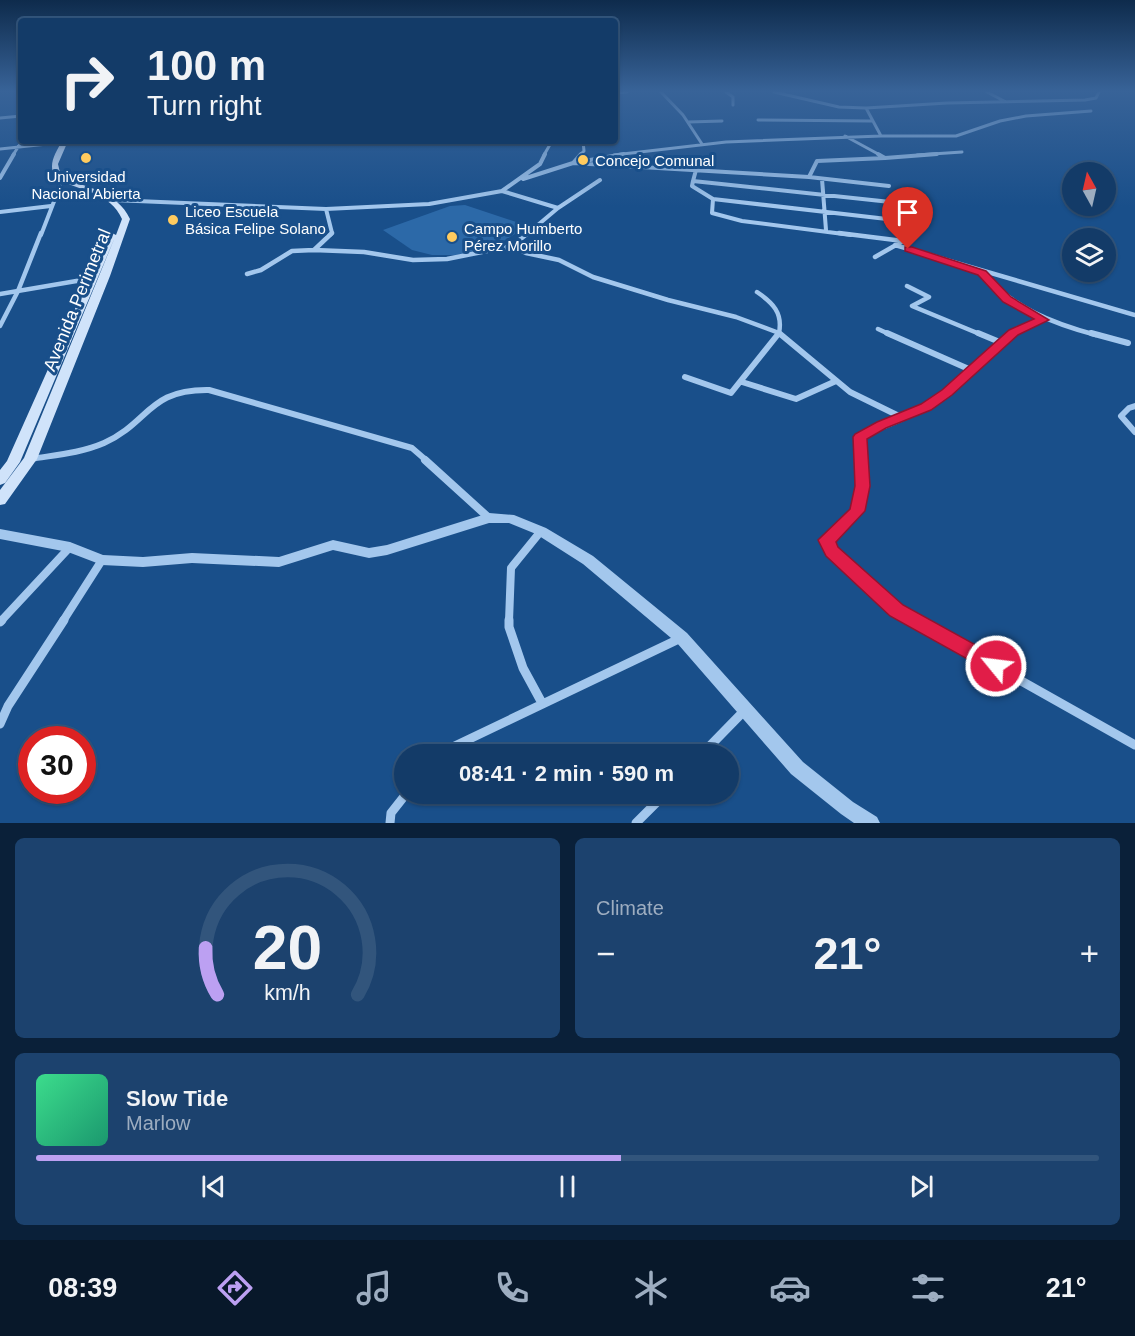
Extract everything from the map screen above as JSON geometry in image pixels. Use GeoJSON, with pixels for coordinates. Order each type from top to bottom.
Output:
{"type":"FeatureCollection","features":[{"type":"Feature","properties":{"kind":"main road"},"geometry":{"type":"LineString","coordinates":[[59,144],[45,171],[52,181],[60,186]]}},
{"type":"Feature","properties":{"kind":"main road"},"geometry":{"type":"LineString","coordinates":[[59,144],[54,164],[54,173],[58,178],[113,200]]}},
{"type":"Feature","properties":{"kind":"main road","name":"Avenida Perimetral"},"geometry":{"type":"LineString","coordinates":[[0,480],[13,462],[95,278],[118,218],[116,211],[102,200],[60,186]]}},
{"type":"Feature","properties":{"kind":"main road","name":"Avenida Perimetral"},"geometry":{"type":"LineString","coordinates":[[0,500],[30,459],[123,228],[126,219],[124,210],[113,200]]}},
{"type":"Feature","properties":{"kind":"street"},"geometry":{"type":"LineString","coordinates":[[693,130],[702,144]]}},
{"type":"Feature","properties":{"kind":"street"},"geometry":{"type":"LineString","coordinates":[[878,130],[881,136]]}},
{"type":"Feature","properties":{"kind":"street"},"geometry":{"type":"LineString","coordinates":[[517,181],[573,163],[654,148],[779,137],[956,136],[972,130]]}},
{"type":"Feature","properties":{"kind":"street"},"geometry":{"type":"LineString","coordinates":[[845,136],[885,158]]}},
{"type":"Feature","properties":{"kind":"street"},"geometry":{"type":"LineString","coordinates":[[0,178],[20,144]]}},
{"type":"Feature","properties":{"kind":"street"},"geometry":{"type":"LineString","coordinates":[[0,149],[43,144]]}},
{"type":"Feature","properties":{"kind":"street"},"geometry":{"type":"LineString","coordinates":[[113,200],[326,209],[429,204],[502,191],[540,164],[550,144]]}},
{"type":"Feature","properties":{"kind":"street"},"geometry":{"type":"LineString","coordinates":[[573,163],[584,151],[583,144]]}},
{"type":"Feature","properties":{"kind":"street"},"geometry":{"type":"LineString","coordinates":[[809,177],[816,161],[962,152]]}},
{"type":"Feature","properties":{"kind":"street"},"geometry":{"type":"LineString","coordinates":[[573,163],[809,177],[889,186]]}},
{"type":"Feature","properties":{"kind":"street"},"geometry":{"type":"LineString","coordinates":[[696,170],[692,186],[712,199],[913,222]]}},
{"type":"Feature","properties":{"kind":"street"},"geometry":{"type":"LineString","coordinates":[[822,179],[826,230]]}},
{"type":"Feature","properties":{"kind":"street"},"geometry":{"type":"LineString","coordinates":[[247,274],[261,270],[292,251],[364,252],[413,260],[447,259],[512,246],[558,208],[600,180]]}},
{"type":"Feature","properties":{"kind":"street"},"geometry":{"type":"LineString","coordinates":[[693,181],[909,204],[917,233],[875,257]]}},
{"type":"Feature","properties":{"kind":"street"},"geometry":{"type":"LineString","coordinates":[[0,326],[18,291],[60,186]]}},
{"type":"Feature","properties":{"kind":"street"},"geometry":{"type":"LineString","coordinates":[[502,191],[558,208]]}},
{"type":"Feature","properties":{"kind":"street"},"geometry":{"type":"LineString","coordinates":[[712,199],[712,213],[742,222],[826,230],[903,241]]}},
{"type":"Feature","properties":{"kind":"street"},"geometry":{"type":"LineString","coordinates":[[0,212],[51,206]]}},
{"type":"Feature","properties":{"kind":"street"},"geometry":{"type":"LineString","coordinates":[[314,250],[332,233],[326,209]]}},
{"type":"Feature","properties":{"kind":"street"},"geometry":{"type":"LineString","coordinates":[[895,245],[982,273],[1076,296],[1135,315]]}},
{"type":"Feature","properties":{"kind":"street"},"geometry":{"type":"LineString","coordinates":[[512,246],[526,253],[559,260],[593,277],[668,300],[736,317],[779,333],[850,392],[901,417]]}},
{"type":"Feature","properties":{"kind":"street"},"geometry":{"type":"LineString","coordinates":[[982,273],[1007,300],[1043,320],[1128,344]]}},
{"type":"Feature","properties":{"kind":"street"},"geometry":{"type":"LineString","coordinates":[[0,294],[95,278]]}},
{"type":"Feature","properties":{"kind":"street"},"geometry":{"type":"LineString","coordinates":[[907,286],[929,297],[912,306],[1002,343]]}},
{"type":"Feature","properties":{"kind":"street"},"geometry":{"type":"LineString","coordinates":[[685,377],[731,393],[742,382],[779,333],[782,322],[780,310],[757,292]]}},
{"type":"Feature","properties":{"kind":"street"},"geometry":{"type":"LineString","coordinates":[[1043,320],[1014,333],[947,392],[926,407],[860,437],[862,486],[857,511],[827,540],[832,551],[897,611],[1135,745]]}},
{"type":"Feature","properties":{"kind":"street"},"geometry":{"type":"LineString","coordinates":[[878,329],[971,370]]}},
{"type":"Feature","properties":{"kind":"street"},"geometry":{"type":"LineString","coordinates":[[742,382],[796,399],[836,381]]}},
{"type":"Feature","properties":{"kind":"street"},"geometry":{"type":"LineString","coordinates":[[30,459],[88,448],[113,438],[171,392],[192,388],[209,390],[412,448],[489,518]]}},
{"type":"Feature","properties":{"kind":"street"},"geometry":{"type":"LineString","coordinates":[[1135,406],[1121,416],[1135,432]]}},
{"type":"Feature","properties":{"kind":"street"},"geometry":{"type":"LineString","coordinates":[[0,534],[70,547],[102,560],[143,562],[192,558],[279,562],[333,545],[369,553],[387,550],[489,518],[510,518],[541,531],[588,560],[682,638],[798,768],[847,808],[871,823]]}},
{"type":"Feature","properties":{"kind":"street"},"geometry":{"type":"LineString","coordinates":[[541,531],[511,568],[508,627],[523,668],[542,703]]}},
{"type":"Feature","properties":{"kind":"street"},"geometry":{"type":"LineString","coordinates":[[0,622],[70,547]]}},
{"type":"Feature","properties":{"kind":"street"},"geometry":{"type":"LineString","coordinates":[[0,724],[8,706],[102,560]]}},
{"type":"Feature","properties":{"kind":"street"},"geometry":{"type":"LineString","coordinates":[[458,744],[682,638]]}},
{"type":"Feature","properties":{"kind":"street"},"geometry":{"type":"LineString","coordinates":[[712,744],[747,709]]}},
{"type":"Feature","properties":{"kind":"street"},"geometry":{"type":"LineString","coordinates":[[390,823],[391,813],[398,804]]}},
{"type":"Feature","properties":{"kind":"street"},"geometry":{"type":"LineString","coordinates":[[636,823],[654,804]]}},
{"type":"Feature","properties":{"kind":"shaded area","name":"Campo Humberto Pérez Morillo"},"geometry":{"type":"Polygon","coordinates":[[[465,205],[528,226],[494,247],[456,255],[432,255],[412,250],[383,230],[450,206],[465,205]]]}},
{"type":"Feature","properties":{"kind":"place","name":"Universidad Nacional Abierta"},"geometry":{"type":"Point","coordinates":[86,158]}},
{"type":"Feature","properties":{"kind":"place","name":"Concejo Comunal"},"geometry":{"type":"Point","coordinates":[583,160]}},
{"type":"Feature","properties":{"kind":"place","name":"Liceo Escuela Básica Felipe Solano"},"geometry":{"type":"Point","coordinates":[173,220]}},
{"type":"Feature","properties":{"kind":"place","name":"Campo Humberto Pérez Morillo"},"geometry":{"type":"Point","coordinates":[452,237]}},
{"type":"Feature","properties":{"kind":"route"},"geometry":{"type":"LineString","coordinates":[[908,249],[982,273],[1007,300],[1043,320],[1014,333],[947,392],[926,407],[882,425],[860,437],[862,486],[857,511],[827,540],[832,551],[897,611],[996,666]]}}]}
